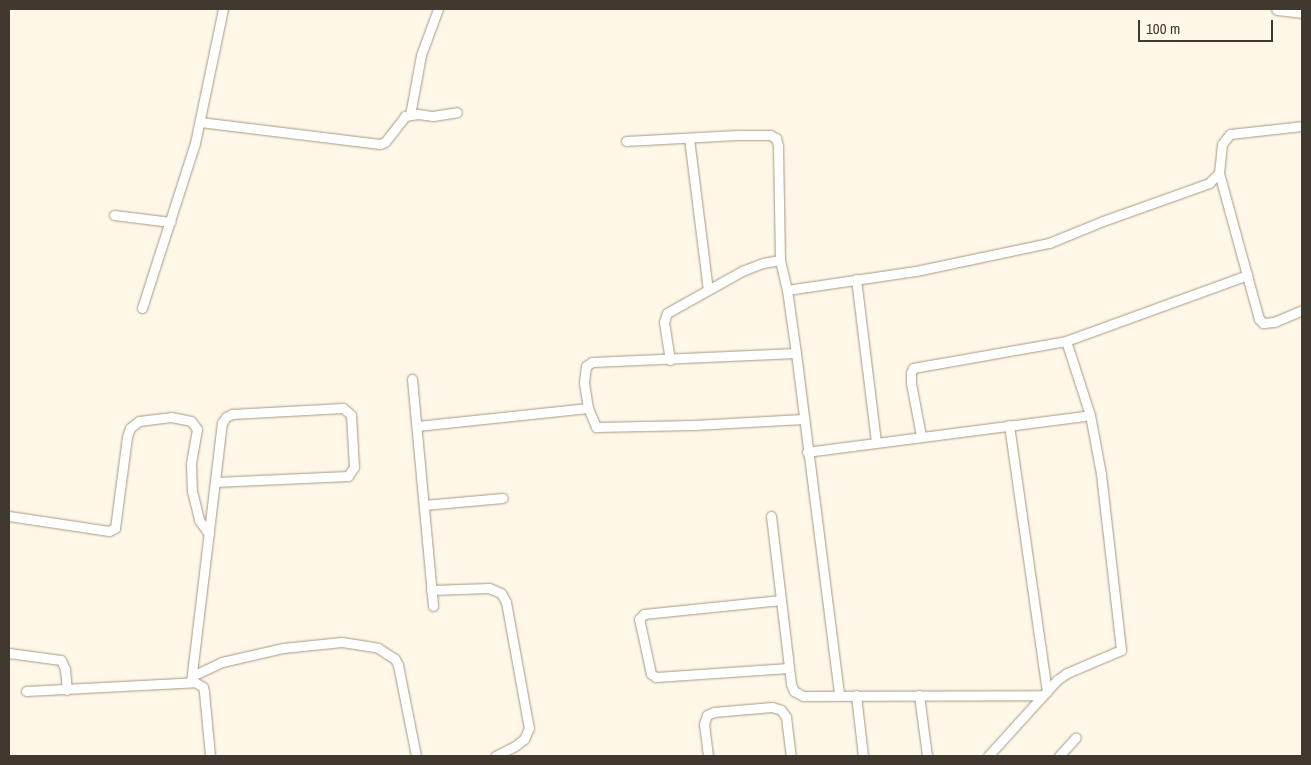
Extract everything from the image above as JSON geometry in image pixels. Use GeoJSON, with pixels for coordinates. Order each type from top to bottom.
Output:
{"type":"FeatureCollection","features":[{"type":"Feature","properties":{"kind":"street"},"geometry":{"type":"LineString","coordinates":[[142,308],[200,122],[223,9]]}},
{"type":"Feature","properties":{"kind":"street"},"geometry":{"type":"LineString","coordinates":[[410,115],[421,55],[438,9]]}},
{"type":"Feature","properties":{"kind":"street"},"geometry":{"type":"LineString","coordinates":[[1278,9],[1302,12]]}},
{"type":"Feature","properties":{"kind":"street"},"geometry":{"type":"LineString","coordinates":[[200,122],[380,144],[385,142],[400,119],[410,115],[433,116],[457,112]]}},
{"type":"Feature","properties":{"kind":"street"},"geometry":{"type":"LineString","coordinates":[[1302,126],[1230,134],[1222,144],[1219,172],[1259,318],[1263,323],[1274,322],[1302,310]]}},
{"type":"Feature","properties":{"kind":"street"},"geometry":{"type":"LineString","coordinates":[[626,141],[737,135],[770,135],[776,138],[778,146],[780,260],[787,290],[796,353],[839,695]]}},
{"type":"Feature","properties":{"kind":"street"},"geometry":{"type":"LineString","coordinates":[[688,138],[708,290]]}},
{"type":"Feature","properties":{"kind":"street"},"geometry":{"type":"LineString","coordinates":[[787,290],[916,271],[1049,242],[1209,183],[1219,172]]}},
{"type":"Feature","properties":{"kind":"street"},"geometry":{"type":"LineString","coordinates":[[114,215],[170,222]]}},
{"type":"Feature","properties":{"kind":"street"},"geometry":{"type":"LineString","coordinates":[[670,360],[664,322],[667,313],[742,271],[763,263],[780,260]]}},
{"type":"Feature","properties":{"kind":"street"},"geometry":{"type":"LineString","coordinates":[[920,436],[911,383],[913,368],[1066,341],[1246,276]]}},
{"type":"Feature","properties":{"kind":"street"},"geometry":{"type":"LineString","coordinates":[[856,279],[876,443]]}},
{"type":"Feature","properties":{"kind":"street"},"geometry":{"type":"LineString","coordinates":[[988,756],[1044,693],[1068,674],[1121,650],[1101,474],[1090,415],[1066,341]]}},
{"type":"Feature","properties":{"kind":"street"},"geometry":{"type":"LineString","coordinates":[[796,353],[589,364],[583,376],[588,408],[594,424],[598,427],[803,419]]}},
{"type":"Feature","properties":{"kind":"street"},"geometry":{"type":"LineString","coordinates":[[412,379],[433,606]]}},
{"type":"Feature","properties":{"kind":"street"},"geometry":{"type":"LineString","coordinates":[[191,679],[222,423],[226,417],[232,414],[343,408],[351,415],[354,467],[348,476],[215,482]]}},
{"type":"Feature","properties":{"kind":"street"},"geometry":{"type":"LineString","coordinates":[[417,426],[588,408]]}},
{"type":"Feature","properties":{"kind":"street"},"geometry":{"type":"LineString","coordinates":[[808,452],[1090,415]]}},
{"type":"Feature","properties":{"kind":"street"},"geometry":{"type":"LineString","coordinates":[[9,516],[112,530],[117,525],[127,437],[130,428],[139,421],[171,417],[191,421],[197,429],[191,464],[192,491],[196,512],[209,534]]}},
{"type":"Feature","properties":{"kind":"street"},"geometry":{"type":"LineString","coordinates":[[1008,425],[1044,693]]}},
{"type":"Feature","properties":{"kind":"street"},"geometry":{"type":"LineString","coordinates":[[424,505],[503,498]]}},
{"type":"Feature","properties":{"kind":"street"},"geometry":{"type":"LineString","coordinates":[[771,516],[792,689],[798,694],[1044,693]]}},
{"type":"Feature","properties":{"kind":"street"},"geometry":{"type":"LineString","coordinates":[[432,590],[489,588],[500,593],[506,602],[529,728],[524,739],[495,756]]}},
{"type":"Feature","properties":{"kind":"street"},"geometry":{"type":"LineString","coordinates":[[781,600],[644,614],[639,619],[651,674],[656,677],[789,668]]}},
{"type":"Feature","properties":{"kind":"street"},"geometry":{"type":"LineString","coordinates":[[26,691],[67,690],[191,679],[222,662],[283,648],[342,642],[378,648],[387,652],[398,665],[416,756]]}},
{"type":"Feature","properties":{"kind":"street"},"geometry":{"type":"LineString","coordinates":[[9,653],[61,660],[65,669],[67,690]]}},
{"type":"Feature","properties":{"kind":"street"},"geometry":{"type":"LineString","coordinates":[[191,679],[199,684],[204,692],[210,756]]}},
{"type":"Feature","properties":{"kind":"street"},"geometry":{"type":"LineString","coordinates":[[856,695],[863,756]]}},
{"type":"Feature","properties":{"kind":"street"},"geometry":{"type":"LineString","coordinates":[[919,695],[927,756]]}},
{"type":"Feature","properties":{"kind":"street"},"geometry":{"type":"LineString","coordinates":[[708,756],[704,724],[707,715],[714,712],[772,707],[781,710],[786,717],[791,756]]}},
{"type":"Feature","properties":{"kind":"street"},"geometry":{"type":"LineString","coordinates":[[1059,756],[1076,737]]}}]}
